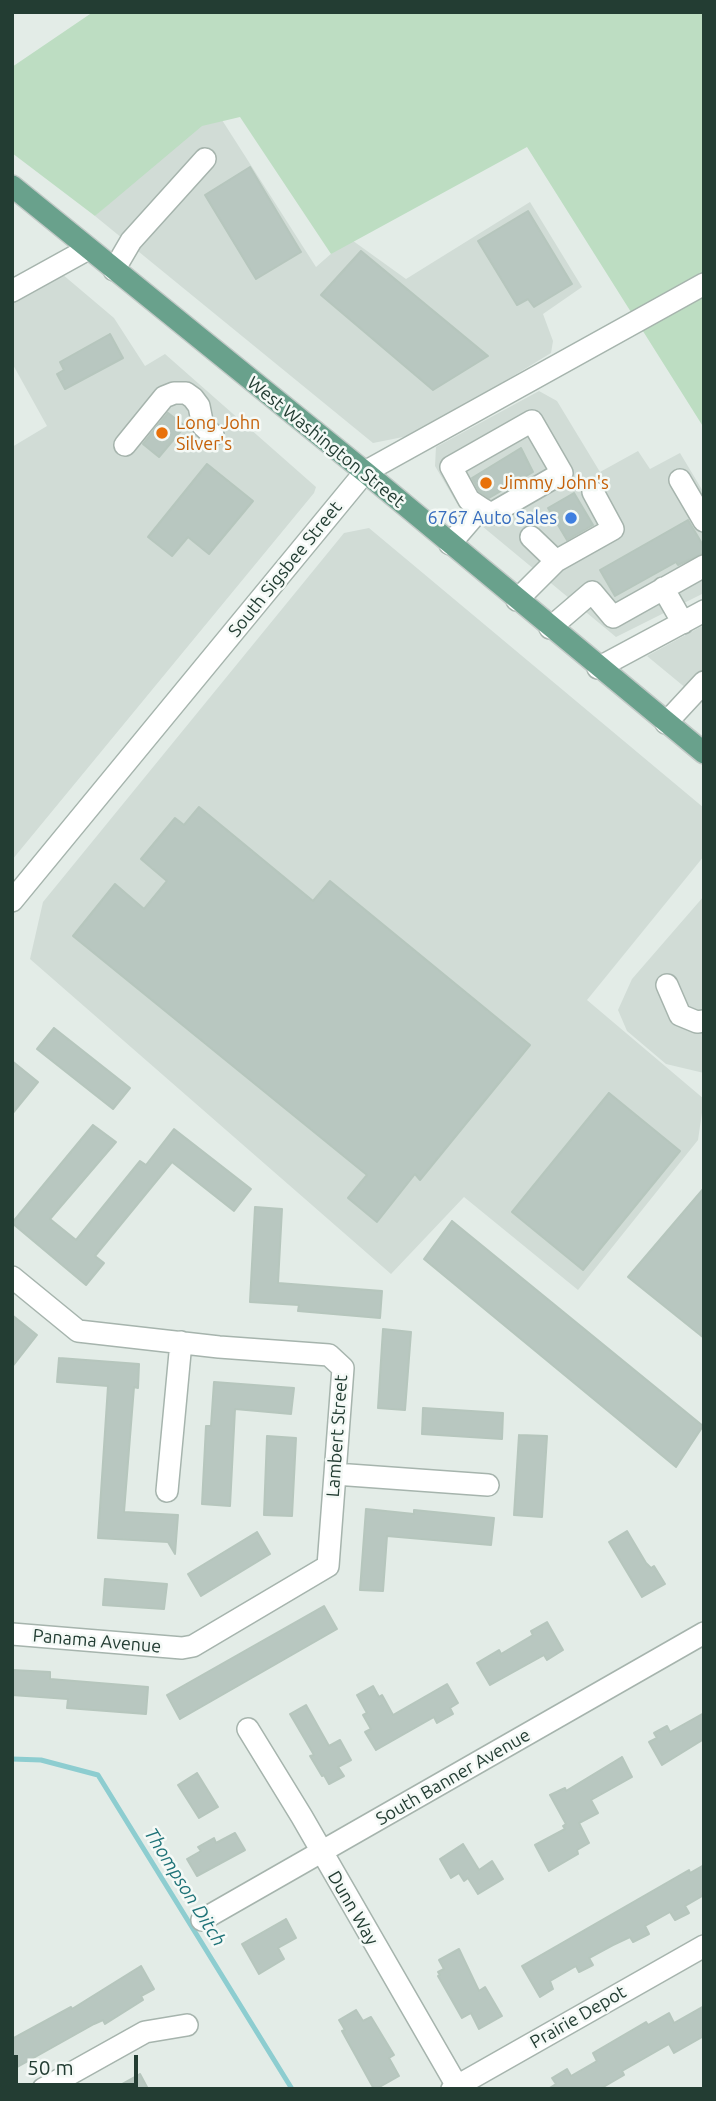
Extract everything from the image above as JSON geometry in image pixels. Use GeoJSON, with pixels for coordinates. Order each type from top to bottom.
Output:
{"type":"FeatureCollection","features":[{"type":"Feature","properties":{"kind":"main road","name":"West Washington Street"},"geometry":{"type":"LineString","coordinates":[[12,186],[365,472],[704,754]]}},
{"type":"Feature","properties":{"kind":"street"},"geometry":{"type":"LineString","coordinates":[[114,270],[131,241],[205,159]]}},
{"type":"Feature","properties":{"kind":"street"},"geometry":{"type":"LineString","coordinates":[[12,291],[88,250]]}},
{"type":"Feature","properties":{"kind":"street","name":"South Sigsbee Street"},"geometry":{"type":"LineString","coordinates":[[12,901],[365,472],[704,284]]}},
{"type":"Feature","properties":{"kind":"street"},"geometry":{"type":"LineString","coordinates":[[514,388],[533,421],[562,473],[491,514],[469,500],[451,467],[533,421]]}},
{"type":"Feature","properties":{"kind":"street"},"geometry":{"type":"LineString","coordinates":[[125,445],[164,397],[174,393],[186,393],[194,398],[204,426],[213,435]]}},
{"type":"Feature","properties":{"kind":"street"},"geometry":{"type":"LineString","coordinates":[[680,480],[704,522]]}},
{"type":"Feature","properties":{"kind":"street"},"geometry":{"type":"LineString","coordinates":[[517,600],[556,561],[613,529],[593,492]]}},
{"type":"Feature","properties":{"kind":"street"},"geometry":{"type":"LineString","coordinates":[[450,544],[481,508]]}},
{"type":"Feature","properties":{"kind":"street"},"geometry":{"type":"LineString","coordinates":[[531,537],[556,561]]}},
{"type":"Feature","properties":{"kind":"street"},"geometry":{"type":"LineString","coordinates":[[550,628],[592,592],[613,617],[704,566]]}},
{"type":"Feature","properties":{"kind":"street"},"geometry":{"type":"LineString","coordinates":[[663,589],[682,623]]}},
{"type":"Feature","properties":{"kind":"street"},"geometry":{"type":"LineString","coordinates":[[598,668],[704,611]]}},
{"type":"Feature","properties":{"kind":"street"},"geometry":{"type":"LineString","coordinates":[[666,723],[703,685]]}},
{"type":"Feature","properties":{"kind":"street"},"geometry":{"type":"LineString","coordinates":[[667,985],[680,1015],[697,1022],[704,1021]]}},
{"type":"Feature","properties":{"kind":"street","name":"Lambert Street"},"geometry":{"type":"LineString","coordinates":[[12,1277],[78,1331],[329,1355],[343,1368],[328,1566],[194,1646],[182,1648]]}},
{"type":"Feature","properties":{"kind":"street"},"geometry":{"type":"LineString","coordinates":[[167,1491],[181,1342]]}},
{"type":"Feature","properties":{"kind":"street"},"geometry":{"type":"LineString","coordinates":[[335,1474],[488,1485]]}},
{"type":"Feature","properties":{"kind":"street","name":"South Banner Avenue"},"geometry":{"type":"LineString","coordinates":[[202,1920],[704,1633]]}},
{"type":"Feature","properties":{"kind":"street","name":"Panama Avenue"},"geometry":{"type":"LineString","coordinates":[[12,1634],[182,1648]]}},
{"type":"Feature","properties":{"kind":"street","name":"Dunn Way"},"geometry":{"type":"LineString","coordinates":[[248,1729],[454,2087]]}},
{"type":"Feature","properties":{"kind":"street","name":"Prairie Depot"},"geometry":{"type":"LineString","coordinates":[[454,2087],[704,1945]]}},
{"type":"Feature","properties":{"kind":"street"},"geometry":{"type":"LineString","coordinates":[[43,2089],[145,2032],[187,2025]]}},
{"type":"Feature","properties":{"kind":"shaded area"},"geometry":{"type":"Polygon","coordinates":[[[200,119],[222,120],[316,267],[349,238],[406,279],[530,202],[582,287],[543,314],[553,341],[551,353],[418,434],[373,443],[95,216],[200,119]]]}},
{"type":"Feature","properties":{"kind":"shaded area"},"geometry":{"type":"Polygon","coordinates":[[[62,274],[114,318],[145,366],[165,354],[316,487],[314,493],[12,860],[12,447],[47,426],[12,363],[12,299],[62,274]]]}},
{"type":"Feature","properties":{"kind":"shaded area"},"geometry":{"type":"Polygon","coordinates":[[[539,391],[557,401],[600,472],[638,451],[650,469],[680,453],[704,493],[704,593],[616,637],[459,507],[435,466],[436,447],[539,391]]]}},
{"type":"Feature","properties":{"kind":"shaded area"},"geometry":{"type":"Polygon","coordinates":[[[369,528],[704,808],[704,856],[587,1000],[704,1099],[698,1140],[578,1290],[464,1197],[391,1274],[30,959],[43,902],[344,533],[369,528]]]}},
{"type":"Feature","properties":{"kind":"shaded area"},"geometry":{"type":"Polygon","coordinates":[[[704,625],[704,703],[647,656],[704,625]]]}},
{"type":"Feature","properties":{"kind":"shaded area"},"geometry":{"type":"Polygon","coordinates":[[[704,896],[704,1073],[666,1064],[627,1031],[618,1010],[632,979],[704,896]]]}},
{"type":"Feature","properties":{"kind":"green space"},"geometry":{"type":"Polygon","coordinates":[[[93,12],[704,12],[704,428],[527,147],[331,254],[240,117],[202,126],[95,216],[12,153],[12,67],[93,12]]]}},
{"type":"Feature","properties":{"kind":"building"},"geometry":{"type":"Polygon","coordinates":[[[250,167],[301,252],[256,279],[205,195],[250,167]]]}},
{"type":"Feature","properties":{"kind":"building"},"geometry":{"type":"Polygon","coordinates":[[[528,211],[572,284],[534,307],[528,299],[517,305],[478,241],[528,211]]]}},
{"type":"Feature","properties":{"kind":"building"},"geometry":{"type":"Polygon","coordinates":[[[361,251],[488,356],[433,390],[321,295],[361,251]]]}},
{"type":"Feature","properties":{"kind":"building"},"geometry":{"type":"Polygon","coordinates":[[[110,334],[123,358],[65,389],[57,374],[64,370],[60,362],[110,334]]]}},
{"type":"Feature","properties":{"kind":"building","name":"Long John Silver's"},"geometry":{"type":"Polygon","coordinates":[[[168,413],[185,426],[159,457],[143,444],[168,413]]]}},
{"type":"Feature","properties":{"kind":"building"},"geometry":{"type":"Polygon","coordinates":[[[521,448],[533,472],[489,498],[479,491],[472,478],[521,448]]]}},
{"type":"Feature","properties":{"kind":"building"},"geometry":{"type":"Polygon","coordinates":[[[207,464],[253,501],[209,554],[188,537],[172,556],[148,537],[207,464]]]}},
{"type":"Feature","properties":{"kind":"building","name":"6767 Auto Sales"},"geometry":{"type":"Polygon","coordinates":[[[574,493],[593,525],[567,540],[548,508],[574,493]]]}},
{"type":"Feature","properties":{"kind":"building"},"geometry":{"type":"Polygon","coordinates":[[[688,520],[704,547],[704,553],[678,565],[676,562],[615,596],[600,570],[688,520]]]}},
{"type":"Feature","properties":{"kind":"building"},"geometry":{"type":"Polygon","coordinates":[[[199,807],[313,901],[330,881],[530,1045],[420,1180],[415,1174],[377,1222],[348,1198],[367,1175],[73,936],[115,884],[144,909],[167,881],[141,859],[175,818],[184,825],[199,807]]]}},
{"type":"Feature","properties":{"kind":"building"},"geometry":{"type":"Polygon","coordinates":[[[54,1028],[130,1088],[113,1109],[37,1049],[54,1028]]]}},
{"type":"Feature","properties":{"kind":"building"},"geometry":{"type":"Polygon","coordinates":[[[12,1061],[38,1082],[12,1114],[12,1061]]]}},
{"type":"Feature","properties":{"kind":"building"},"geometry":{"type":"Polygon","coordinates":[[[609,1093],[680,1151],[583,1270],[512,1212],[609,1093]]]}},
{"type":"Feature","properties":{"kind":"building"},"geometry":{"type":"Polygon","coordinates":[[[93,1125],[116,1142],[50,1219],[76,1240],[140,1161],[146,1165],[174,1129],[251,1189],[234,1211],[172,1162],[95,1256],[104,1263],[86,1285],[12,1223],[93,1125]]]}},
{"type":"Feature","properties":{"kind":"building"},"geometry":{"type":"Polygon","coordinates":[[[704,1188],[704,1338],[628,1277],[704,1188]]]}},
{"type":"Feature","properties":{"kind":"building"},"geometry":{"type":"Polygon","coordinates":[[[255,1207],[282,1209],[278,1283],[382,1291],[380,1318],[298,1311],[299,1305],[250,1302],[255,1207]]]}},
{"type":"Feature","properties":{"kind":"building"},"geometry":{"type":"Polygon","coordinates":[[[452,1221],[703,1426],[676,1467],[424,1259],[452,1221]]]}},
{"type":"Feature","properties":{"kind":"building"},"geometry":{"type":"Polygon","coordinates":[[[12,1315],[37,1335],[12,1367],[12,1315]]]}},
{"type":"Feature","properties":{"kind":"building"},"geometry":{"type":"Polygon","coordinates":[[[383,1329],[411,1332],[405,1410],[378,1408],[383,1329]]]}},
{"type":"Feature","properties":{"kind":"building"},"geometry":{"type":"Polygon","coordinates":[[[59,1358],[139,1364],[138,1388],[134,1387],[124,1512],[178,1515],[175,1554],[168,1542],[98,1538],[108,1386],[57,1382],[59,1358]]]}},
{"type":"Feature","properties":{"kind":"building"},"geometry":{"type":"Polygon","coordinates":[[[214,1382],[294,1388],[291,1414],[235,1409],[230,1506],[202,1504],[206,1426],[211,1426],[214,1382]]]}},
{"type":"Feature","properties":{"kind":"building"},"geometry":{"type":"Polygon","coordinates":[[[423,1408],[503,1413],[502,1439],[422,1434],[423,1408]]]}},
{"type":"Feature","properties":{"kind":"building"},"geometry":{"type":"Polygon","coordinates":[[[519,1435],[547,1436],[542,1517],[514,1515],[519,1435]]]}},
{"type":"Feature","properties":{"kind":"building"},"geometry":{"type":"Polygon","coordinates":[[[267,1436],[296,1438],[292,1516],[264,1515],[267,1436]]]}},
{"type":"Feature","properties":{"kind":"building"},"geometry":{"type":"Polygon","coordinates":[[[366,1509],[414,1514],[414,1510],[494,1518],[491,1545],[387,1536],[383,1591],[360,1590],[366,1509]]]}},
{"type":"Feature","properties":{"kind":"building"},"geometry":{"type":"Polygon","coordinates":[[[627,1531],[646,1563],[651,1568],[654,1566],[665,1584],[642,1597],[609,1542],[627,1531]]]}},
{"type":"Feature","properties":{"kind":"building"},"geometry":{"type":"Polygon","coordinates":[[[257,1532],[270,1554],[201,1596],[188,1574],[257,1532]]]}},
{"type":"Feature","properties":{"kind":"building"},"geometry":{"type":"Polygon","coordinates":[[[105,1579],[167,1584],[164,1609],[103,1605],[105,1579]]]}},
{"type":"Feature","properties":{"kind":"building"},"geometry":{"type":"Polygon","coordinates":[[[324,1606],[337,1629],[180,1719],[167,1695],[324,1606]]]}},
{"type":"Feature","properties":{"kind":"building"},"geometry":{"type":"Polygon","coordinates":[[[547,1622],[563,1650],[547,1660],[544,1655],[490,1685],[477,1663],[499,1650],[501,1654],[533,1635],[531,1631],[547,1622]]]}},
{"type":"Feature","properties":{"kind":"building"},"geometry":{"type":"Polygon","coordinates":[[[12,1670],[50,1672],[50,1679],[148,1687],[146,1714],[67,1708],[68,1699],[12,1695],[12,1670]]]}},
{"type":"Feature","properties":{"kind":"building"},"geometry":{"type":"Polygon","coordinates":[[[447,1684],[458,1703],[450,1708],[453,1714],[437,1723],[434,1717],[376,1750],[365,1732],[371,1729],[363,1715],[367,1713],[357,1695],[373,1686],[379,1697],[382,1695],[393,1715],[447,1684]]]}},
{"type":"Feature","properties":{"kind":"building"},"geometry":{"type":"Polygon","coordinates":[[[306,1705],[329,1746],[340,1740],[351,1760],[338,1767],[344,1776],[329,1784],[310,1756],[314,1755],[290,1714],[306,1705]]]}},
{"type":"Feature","properties":{"kind":"building"},"geometry":{"type":"Polygon","coordinates":[[[704,1713],[704,1739],[662,1765],[649,1742],[657,1738],[654,1733],[667,1726],[670,1732],[704,1713]]]}},
{"type":"Feature","properties":{"kind":"building"},"geometry":{"type":"Polygon","coordinates":[[[622,1757],[632,1777],[591,1800],[598,1813],[579,1823],[589,1843],[577,1850],[578,1854],[549,1871],[535,1845],[565,1829],[563,1826],[566,1824],[550,1795],[565,1788],[566,1791],[622,1757]]]}},
{"type":"Feature","properties":{"kind":"building"},"geometry":{"type":"Polygon","coordinates":[[[197,1773],[218,1807],[199,1818],[178,1785],[197,1773]]]}},
{"type":"Feature","properties":{"kind":"building"},"geometry":{"type":"Polygon","coordinates":[[[235,1833],[245,1850],[197,1876],[187,1859],[201,1851],[198,1847],[214,1838],[216,1843],[235,1833]]]}},
{"type":"Feature","properties":{"kind":"building"},"geometry":{"type":"Polygon","coordinates":[[[463,1844],[479,1870],[492,1861],[503,1879],[478,1894],[468,1878],[464,1881],[459,1873],[451,1878],[440,1859],[463,1844]]]}},
{"type":"Feature","properties":{"kind":"building"},"geometry":{"type":"Polygon","coordinates":[[[704,1865],[704,1895],[685,1906],[689,1913],[675,1920],[670,1912],[645,1926],[649,1934],[633,1942],[630,1937],[589,1958],[593,1965],[579,1972],[576,1966],[550,1981],[553,1989],[540,1997],[522,1966],[689,1870],[690,1873],[704,1865]]]}},
{"type":"Feature","properties":{"kind":"building"},"geometry":{"type":"Polygon","coordinates":[[[286,1919],[296,1938],[278,1948],[284,1959],[259,1974],[242,1944],[286,1919]]]}},
{"type":"Feature","properties":{"kind":"building"},"geometry":{"type":"Polygon","coordinates":[[[459,1949],[479,1991],[485,1987],[502,2016],[479,2029],[471,2013],[462,2018],[438,1976],[438,1972],[444,1969],[439,1960],[459,1949]]]}},
{"type":"Feature","properties":{"kind":"building"},"geometry":{"type":"Polygon","coordinates":[[[141,1966],[154,1989],[141,1996],[143,2000],[105,2024],[103,2020],[94,2024],[12,2070],[12,2039],[71,2007],[72,2009],[141,1966]]]}},
{"type":"Feature","properties":{"kind":"building"},"geometry":{"type":"Polygon","coordinates":[[[704,2006],[704,2036],[674,2053],[669,2044],[622,2071],[624,2075],[600,2089],[548,2089],[556,2084],[552,2078],[567,2069],[571,2076],[597,2061],[593,2053],[646,2022],[648,2025],[669,2013],[674,2023],[704,2006]]]}},
{"type":"Feature","properties":{"kind":"building"},"geometry":{"type":"Polygon","coordinates":[[[356,2010],[363,2021],[371,2017],[394,2055],[389,2058],[399,2076],[376,2089],[342,2031],[345,2030],[339,2020],[356,2010]]]}},
{"type":"Feature","properties":{"kind":"building"},"geometry":{"type":"Polygon","coordinates":[[[140,2074],[148,2089],[113,2089],[140,2074]]]}},
{"type":"Feature","properties":{"kind":"waterway","name":"Thompson Ditch"},"geometry":{"type":"LineString","coordinates":[[12,1759],[41,1760],[98,1775],[292,2089]]}},
{"type":"Feature","properties":{"kind":"place","name":"Long John Silver's"},"geometry":{"type":"Point","coordinates":[162,433]}},
{"type":"Feature","properties":{"kind":"place","name":"Jimmy John's"},"geometry":{"type":"Point","coordinates":[486,483]}},
{"type":"Feature","properties":{"kind":"place","name":"6767 Auto Sales"},"geometry":{"type":"Point","coordinates":[571,518]}}]}
